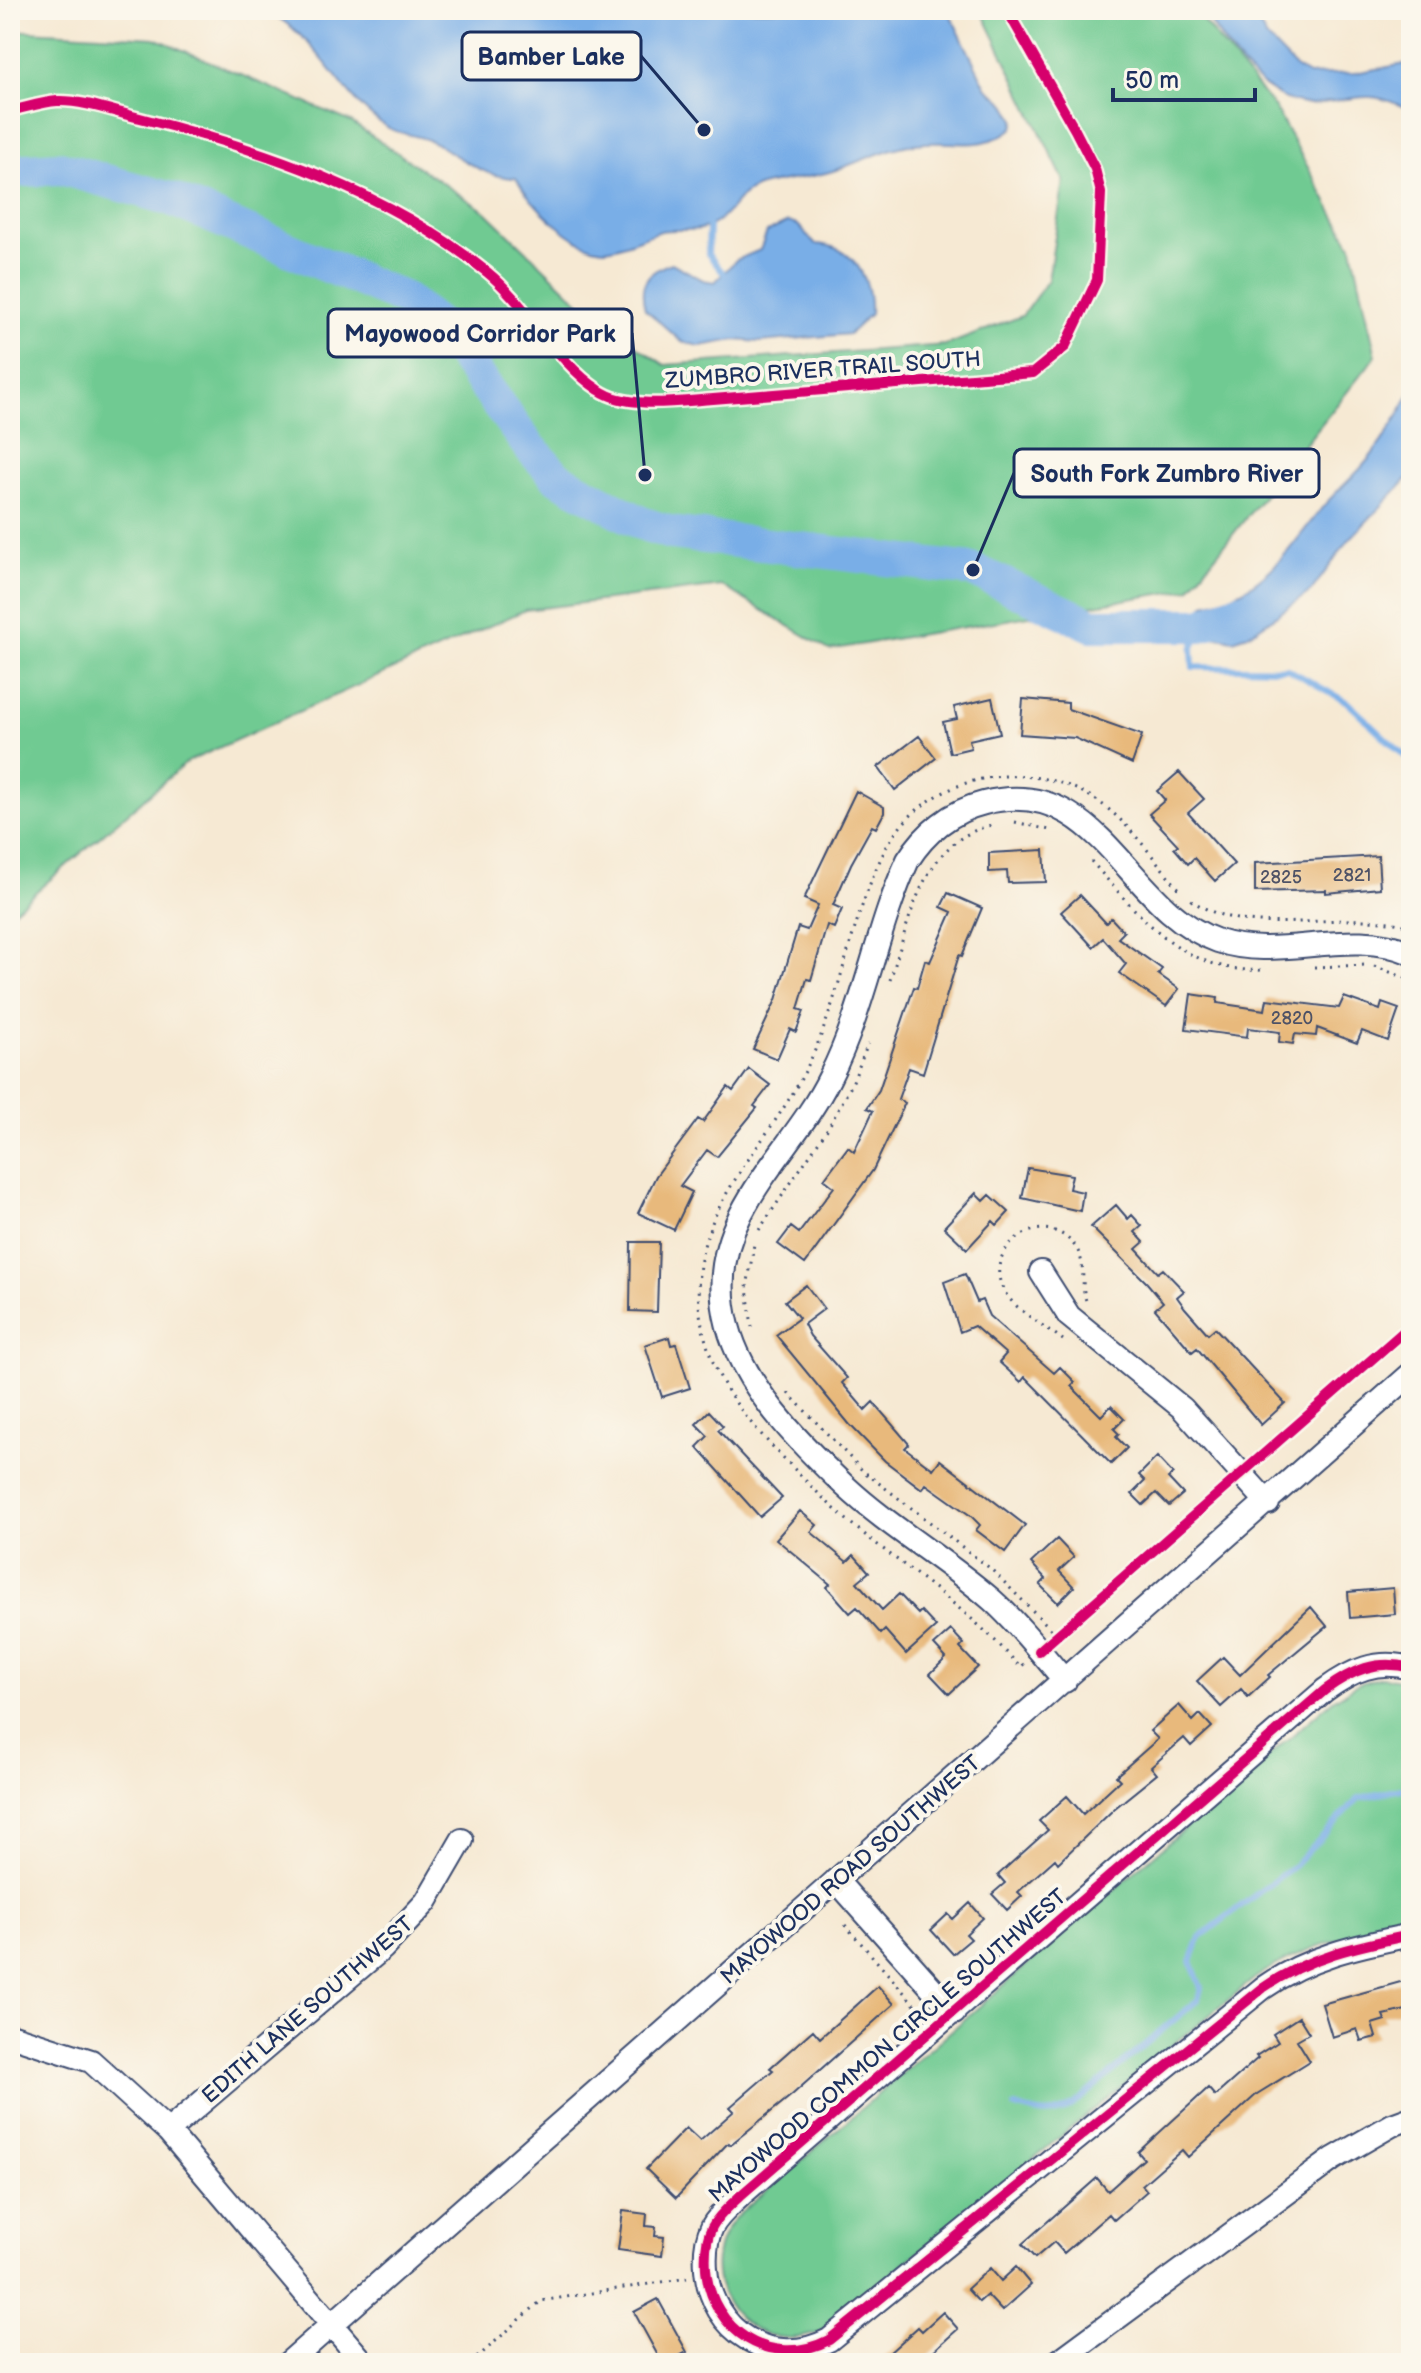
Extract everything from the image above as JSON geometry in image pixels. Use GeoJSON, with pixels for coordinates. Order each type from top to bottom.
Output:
{"type":"FeatureCollection","features":[{"type":"Feature","properties":{"kind":"street"},"geometry":{"type":"LineString","coordinates":[[1065,1681],[994,1602],[874,1511],[830,1472],[750,1381],[727,1324],[724,1269],[733,1232],[746,1204],[809,1115],[831,1076],[908,860],[931,831],[965,809],[997,800],[1033,801],[1065,811],[1088,824],[1165,910],[1203,935],[1251,947],[1370,942],[1411,953]]}},
{"type":"Feature","properties":{"kind":"street"},"geometry":{"type":"LineString","coordinates":[[1041,1272],[1069,1316],[1182,1408],[1268,1503]]}},
{"type":"Feature","properties":{"kind":"street","name":"MAYOWOOD ROAD SOUTHWEST"},"geometry":{"type":"LineString","coordinates":[[288,2363],[1411,1374]]}},
{"type":"Feature","properties":{"kind":"street","name":"MAYOWOOD COMMON CIRCLE SOUTHWEST"},"geometry":{"type":"LineString","coordinates":[[1411,1668],[1380,1664],[1364,1667],[1325,1690],[741,2195],[713,2226],[705,2259],[709,2293],[724,2321],[750,2342],[769,2349],[802,2351],[841,2333],[1263,1988],[1298,1965],[1336,1951],[1411,1935]]}},
{"type":"Feature","properties":{"kind":"street","name":"EDITH LANE SOUTHWEST"},"geometry":{"type":"LineString","coordinates":[[168,2131],[383,1948],[426,1902],[462,1840]]}},
{"type":"Feature","properties":{"kind":"street"},"geometry":{"type":"LineString","coordinates":[[836,1880],[954,2013]]}},
{"type":"Feature","properties":{"kind":"street"},"geometry":{"type":"LineString","coordinates":[[10,2035],[91,2061],[168,2131],[364,2363]]}},
{"type":"Feature","properties":{"kind":"street"},"geometry":{"type":"LineString","coordinates":[[1056,2363],[1333,2159],[1392,2125],[1411,2118]]}},
{"type":"Feature","properties":{"kind":"path"},"geometry":{"type":"LineString","coordinates":[[1020,1667],[977,1620],[831,1506],[770,1443],[723,1384],[703,1330],[700,1266],[710,1224],[732,1182],[809,1065],[886,849],[898,830],[935,798],[974,780],[1016,774],[1074,788],[1103,805],[1182,892],[1213,913],[1252,923],[1361,918],[1411,927]]}},
{"type":"Feature","properties":{"kind":"path"},"geometry":{"type":"LineString","coordinates":[[1014,821],[1064,836]]}},
{"type":"Feature","properties":{"kind":"path"},"geometry":{"type":"LineString","coordinates":[[887,990],[921,887],[935,860],[960,838],[1000,823]]}},
{"type":"Feature","properties":{"kind":"path"},"geometry":{"type":"LineString","coordinates":[[1083,852],[1149,927],[1178,949],[1230,968],[1265,970]]}},
{"type":"Feature","properties":{"kind":"path"},"geometry":{"type":"LineString","coordinates":[[1307,967],[1368,965],[1411,980]]}},
{"type":"Feature","properties":{"kind":"path"},"geometry":{"type":"LineString","coordinates":[[754,1337],[747,1288],[755,1239],[772,1208],[841,1106],[872,1034]]}},
{"type":"Feature","properties":{"kind":"path"},"geometry":{"type":"LineString","coordinates":[[780,1384],[863,1471],[1001,1577],[1057,1635]]}},
{"type":"Feature","properties":{"kind":"path"},"geometry":{"type":"LineString","coordinates":[[1039,1651],[1068,1625]]}},
{"type":"Feature","properties":{"kind":"path"},"geometry":{"type":"LineString","coordinates":[[845,1925],[924,2015]]}},
{"type":"Feature","properties":{"kind":"path"},"geometry":{"type":"LineString","coordinates":[[471,2363],[541,2301],[687,2278]]}},
{"type":"Feature","properties":{"kind":"green space"},"geometry":{"type":"Polygon","coordinates":[[[981,10],[1203,10],[1198,15],[1275,108],[1352,247],[1376,356],[1189,589],[829,650],[722,586],[525,610],[187,762],[10,914],[10,30],[155,38],[351,122],[486,212],[600,322],[665,365],[947,345],[1022,316],[1048,280],[1064,181],[981,10]]]}},
{"type":"Feature","properties":{"kind":"green space"},"geometry":{"type":"Polygon","coordinates":[[[1382,1677],[1411,1682],[1411,1922],[1311,1949],[1255,1978],[822,2331],[795,2338],[771,2335],[749,2326],[732,2310],[721,2290],[717,2267],[720,2243],[734,2219],[1333,1700],[1358,1684],[1382,1677]]]}},
{"type":"Feature","properties":{"kind":"water"},"geometry":{"type":"Polygon","coordinates":[[[265,10],[948,10],[986,87],[1006,104],[1015,120],[1013,128],[992,140],[901,147],[833,171],[761,186],[745,194],[724,217],[710,226],[661,231],[603,249],[565,232],[531,200],[516,178],[484,171],[431,141],[385,126],[354,99],[301,36],[265,10]]]}},
{"type":"Feature","properties":{"kind":"water"},"geometry":{"type":"Polygon","coordinates":[[[1203,10],[1250,10],[1267,38],[1295,67],[1309,75],[1354,73],[1411,63],[1411,109],[1375,97],[1309,104],[1276,94],[1247,70],[1203,10]]]}},
{"type":"Feature","properties":{"kind":"water"},"geometry":{"type":"Polygon","coordinates":[[[788,222],[798,225],[815,244],[840,250],[858,266],[868,288],[870,314],[849,334],[760,342],[735,340],[700,346],[682,342],[645,309],[644,285],[656,270],[672,263],[703,280],[715,282],[736,260],[760,250],[767,232],[788,222]]]}},
{"type":"Feature","properties":{"kind":"water"},"geometry":{"type":"Polygon","coordinates":[[[1411,392],[1411,475],[1349,540],[1311,591],[1248,635],[1233,640],[1195,632],[1205,604],[1243,590],[1285,555],[1325,504],[1375,451],[1411,392]]]}},
{"type":"Feature","properties":{"kind":"building"},"geometry":{"type":"Polygon","coordinates":[[[992,698],[1000,733],[969,740],[971,748],[950,753],[943,722],[957,719],[954,707],[992,698]]]}},
{"type":"Feature","properties":{"kind":"building"},"geometry":{"type":"Polygon","coordinates":[[[1023,699],[1068,703],[1068,709],[1142,735],[1132,764],[1075,738],[1020,734],[1023,699]]]}},
{"type":"Feature","properties":{"kind":"building"},"geometry":{"type":"Polygon","coordinates":[[[919,736],[936,758],[895,790],[878,767],[919,736]]]}},
{"type":"Feature","properties":{"kind":"building"},"geometry":{"type":"Polygon","coordinates":[[[1179,772],[1204,799],[1188,813],[1234,864],[1215,881],[1194,858],[1188,864],[1174,848],[1178,845],[1149,814],[1165,800],[1157,791],[1179,772]]]}},
{"type":"Feature","properties":{"kind":"building"},"geometry":{"type":"Polygon","coordinates":[[[856,791],[884,807],[884,813],[876,828],[872,826],[833,905],[842,909],[834,928],[827,925],[811,980],[807,979],[798,1009],[804,1011],[796,1032],[790,1029],[777,1059],[753,1049],[776,1000],[798,927],[807,930],[818,905],[804,899],[856,791]]]}},
{"type":"Feature","properties":{"kind":"building"},"geometry":{"type":"Polygon","coordinates":[[[1044,850],[1046,882],[1008,883],[1007,871],[989,872],[989,853],[1044,850]]]}},
{"type":"Feature","properties":{"kind":"building"},"geometry":{"type":"Polygon","coordinates":[[[1378,856],[1380,888],[1326,893],[1326,890],[1255,892],[1255,863],[1378,856]]]}},
{"type":"Feature","properties":{"kind":"building"},"geometry":{"type":"Polygon","coordinates":[[[948,893],[982,908],[962,956],[959,955],[923,1073],[909,1068],[898,1099],[905,1103],[873,1170],[805,1264],[778,1244],[791,1227],[799,1233],[834,1187],[824,1179],[848,1147],[854,1152],[873,1111],[867,1108],[879,1090],[925,960],[930,962],[952,912],[941,907],[948,893]]]}},
{"type":"Feature","properties":{"kind":"building"},"geometry":{"type":"Polygon","coordinates":[[[1080,895],[1106,923],[1111,918],[1124,932],[1118,938],[1162,969],[1158,974],[1179,989],[1166,1006],[1119,973],[1126,964],[1103,938],[1093,947],[1061,912],[1080,895]]]}},
{"type":"Feature","properties":{"kind":"building"},"geometry":{"type":"Polygon","coordinates":[[[1191,994],[1218,998],[1217,1003],[1265,1010],[1267,999],[1339,1008],[1344,997],[1380,1010],[1382,1003],[1399,1009],[1388,1041],[1362,1031],[1357,1043],[1317,1028],[1316,1036],[1295,1034],[1293,1044],[1279,1042],[1280,1032],[1248,1028],[1247,1037],[1186,1029],[1191,994]]]}},
{"type":"Feature","properties":{"kind":"building"},"geometry":{"type":"Polygon","coordinates":[[[749,1069],[770,1085],[754,1106],[757,1108],[717,1157],[707,1150],[680,1186],[692,1192],[674,1230],[638,1213],[656,1176],[698,1119],[703,1122],[728,1087],[733,1091],[749,1069]]]}},
{"type":"Feature","properties":{"kind":"building"},"geometry":{"type":"Polygon","coordinates":[[[1028,1168],[1072,1175],[1069,1189],[1083,1192],[1080,1211],[1022,1198],[1028,1168]]]}},
{"type":"Feature","properties":{"kind":"building"},"geometry":{"type":"Polygon","coordinates":[[[976,1193],[984,1201],[990,1195],[1009,1212],[997,1225],[993,1221],[967,1249],[944,1227],[976,1193]]]}},
{"type":"Feature","properties":{"kind":"building"},"geometry":{"type":"Polygon","coordinates":[[[1116,1205],[1128,1219],[1132,1215],[1142,1226],[1135,1232],[1144,1242],[1136,1249],[1158,1273],[1163,1269],[1184,1291],[1177,1297],[1185,1308],[1208,1334],[1215,1328],[1285,1403],[1261,1425],[1197,1348],[1192,1352],[1155,1309],[1163,1302],[1147,1283],[1091,1227],[1116,1205]]]}},
{"type":"Feature","properties":{"kind":"building"},"geometry":{"type":"Polygon","coordinates":[[[631,1242],[659,1242],[657,1312],[630,1311],[631,1242]]]}},
{"type":"Feature","properties":{"kind":"building"},"geometry":{"type":"Polygon","coordinates":[[[965,1274],[977,1302],[982,1300],[989,1316],[1054,1373],[1060,1367],[1075,1382],[1071,1386],[1101,1416],[1111,1406],[1124,1419],[1114,1429],[1119,1434],[1116,1437],[1127,1448],[1111,1464],[1025,1377],[1021,1382],[999,1362],[1006,1354],[974,1326],[960,1332],[944,1282],[965,1274]]]}},
{"type":"Feature","properties":{"kind":"building"},"geometry":{"type":"Polygon","coordinates":[[[806,1285],[824,1309],[804,1324],[810,1336],[847,1378],[842,1383],[865,1410],[873,1402],[909,1444],[905,1448],[933,1469],[940,1460],[1025,1525],[1005,1552],[976,1530],[980,1525],[971,1516],[926,1484],[922,1489],[885,1461],[850,1425],[776,1335],[799,1318],[785,1301],[806,1285]]]}},
{"type":"Feature","properties":{"kind":"building"},"geometry":{"type":"Polygon","coordinates":[[[669,1337],[671,1345],[676,1344],[690,1388],[662,1397],[645,1345],[669,1337]]]}},
{"type":"Feature","properties":{"kind":"building"},"geometry":{"type":"Polygon","coordinates":[[[709,1411],[723,1426],[718,1430],[782,1498],[760,1517],[697,1447],[708,1436],[696,1424],[709,1411]]]}},
{"type":"Feature","properties":{"kind":"building"},"geometry":{"type":"Polygon","coordinates":[[[1157,1457],[1173,1474],[1168,1478],[1183,1494],[1169,1506],[1156,1493],[1143,1505],[1132,1494],[1145,1481],[1139,1475],[1157,1457]]]}},
{"type":"Feature","properties":{"kind":"building"},"geometry":{"type":"Polygon","coordinates":[[[800,1511],[817,1525],[811,1532],[847,1562],[854,1555],[869,1572],[857,1582],[882,1610],[899,1594],[936,1627],[906,1654],[885,1630],[881,1634],[857,1607],[850,1613],[827,1587],[830,1584],[776,1539],[800,1511]]]}},
{"type":"Feature","properties":{"kind":"building"},"geometry":{"type":"Polygon","coordinates":[[[1057,1539],[1074,1557],[1059,1571],[1074,1587],[1058,1603],[1040,1585],[1046,1579],[1031,1563],[1057,1539]]]}},
{"type":"Feature","properties":{"kind":"building"},"geometry":{"type":"Polygon","coordinates":[[[1393,1588],[1395,1614],[1350,1618],[1348,1592],[1393,1588]]]}},
{"type":"Feature","properties":{"kind":"building"},"geometry":{"type":"Polygon","coordinates":[[[1311,1607],[1327,1626],[1268,1675],[1270,1677],[1248,1697],[1241,1689],[1221,1707],[1197,1681],[1223,1657],[1240,1675],[1311,1607]]]}},
{"type":"Feature","properties":{"kind":"building"},"geometry":{"type":"Polygon","coordinates":[[[951,1630],[964,1644],[960,1648],[978,1667],[949,1694],[930,1674],[946,1658],[934,1645],[951,1630]]]}},
{"type":"Feature","properties":{"kind":"building"},"geometry":{"type":"Polygon","coordinates":[[[1179,1705],[1193,1721],[1200,1714],[1212,1727],[1191,1746],[1184,1738],[1151,1767],[1157,1774],[1115,1808],[1058,1863],[1055,1859],[1018,1892],[1022,1896],[1007,1910],[992,1894],[1005,1883],[998,1875],[1048,1830],[1039,1821],[1067,1796],[1083,1814],[1120,1780],[1116,1776],[1158,1739],[1150,1731],[1179,1705]]]}},
{"type":"Feature","properties":{"kind":"building"},"geometry":{"type":"Polygon","coordinates":[[[970,1903],[983,1918],[966,1934],[971,1939],[953,1954],[931,1930],[948,1914],[953,1919],[970,1903]]]}},
{"type":"Feature","properties":{"kind":"building"},"geometry":{"type":"Polygon","coordinates":[[[1411,1979],[1411,2009],[1383,2015],[1385,2020],[1372,2024],[1376,2037],[1361,2041],[1357,2029],[1332,2037],[1322,2004],[1411,1979]]]}},
{"type":"Feature","properties":{"kind":"building"},"geometry":{"type":"Polygon","coordinates":[[[878,1986],[894,2004],[793,2094],[730,2145],[728,2143],[676,2198],[646,2169],[686,2128],[700,2141],[734,2111],[730,2107],[813,2030],[820,2038],[878,1986]]]}},
{"type":"Feature","properties":{"kind":"building"},"geometry":{"type":"Polygon","coordinates":[[[1299,2017],[1309,2033],[1297,2040],[1310,2061],[1257,2094],[1188,2157],[1182,2150],[1142,2185],[1147,2191],[1114,2220],[1109,2214],[1064,2253],[1054,2242],[1035,2258],[1022,2244],[1097,2178],[1108,2191],[1144,2159],[1138,2152],[1208,2088],[1215,2096],[1258,2058],[1256,2056],[1278,2042],[1273,2034],[1299,2017]]]}},
{"type":"Feature","properties":{"kind":"building"},"geometry":{"type":"Polygon","coordinates":[[[623,2211],[647,2214],[646,2226],[656,2227],[655,2236],[664,2237],[662,2256],[618,2250],[623,2211]]]}},
{"type":"Feature","properties":{"kind":"building"},"geometry":{"type":"Polygon","coordinates":[[[1016,2267],[1031,2285],[1002,2311],[987,2295],[979,2302],[967,2289],[990,2268],[1001,2281],[1016,2267]]]}},
{"type":"Feature","properties":{"kind":"building"},"geometry":{"type":"Polygon","coordinates":[[[658,2299],[687,2352],[666,2363],[662,2363],[634,2312],[658,2299]]]}},
{"type":"Feature","properties":{"kind":"building"},"geometry":{"type":"Polygon","coordinates":[[[943,2312],[958,2329],[920,2363],[878,2363],[918,2327],[922,2331],[943,2312]]]}},
{"type":"Feature","properties":{"kind":"waterway"},"geometry":{"type":"LineString","coordinates":[[10,171],[60,168],[171,199],[405,299],[442,328],[528,445],[558,478],[641,523],[671,533],[973,570],[1092,625],[1201,625],[1239,610]]}},
{"type":"Feature","properties":{"kind":"waterway"},"geometry":{"type":"LineString","coordinates":[[709,227],[708,254],[724,274]]}},
{"type":"Feature","properties":{"kind":"waterway"},"geometry":{"type":"LineString","coordinates":[[1201,628],[1192,649],[1193,667],[1288,669],[1347,702],[1411,762]]}},
{"type":"Feature","properties":{"kind":"waterway"},"geometry":{"type":"LineString","coordinates":[[1015,2107],[1046,2114],[1059,2112],[1074,2104],[1198,2000],[1201,1988],[1191,1961],[1200,1937],[1295,1865],[1359,1798],[1411,1787]]}},
{"type":"Feature","properties":{"kind":"cycle path","name":"ZUMBRO RIVER TRAIL SOUTH"},"geometry":{"type":"LineString","coordinates":[[10,111],[57,101],[99,107],[232,144],[366,196],[449,244],[487,272],[516,300],[569,364],[599,390],[624,400],[670,402],[1033,373],[1065,347],[1097,280],[1101,193],[1095,169],[1075,130],[1007,10]]}},
{"type":"Feature","properties":{"kind":"cycle path"},"geometry":{"type":"LineString","coordinates":[[1039,1651],[1411,1325]]}},
{"type":"Feature","properties":{"kind":"cycle path"},"geometry":{"type":"LineString","coordinates":[[1411,1668],[1387,1665],[1365,1668],[1325,1690],[741,2195],[715,2222],[707,2242],[706,2269],[710,2291],[719,2310],[732,2327],[766,2347],[786,2350],[807,2348],[829,2340],[1263,1988],[1316,1960],[1411,1935]]}},
{"type":"Feature","properties":{"kind":"place","name":"Bamber Lake"},"geometry":{"type":"Point","coordinates":[704,130]}},
{"type":"Feature","properties":{"kind":"place","name":"Mayowood Corridor Park"},"geometry":{"type":"Point","coordinates":[645,475]}},
{"type":"Feature","properties":{"kind":"place","name":"South Fork Zumbro River"},"geometry":{"type":"Point","coordinates":[973,570]}}]}
